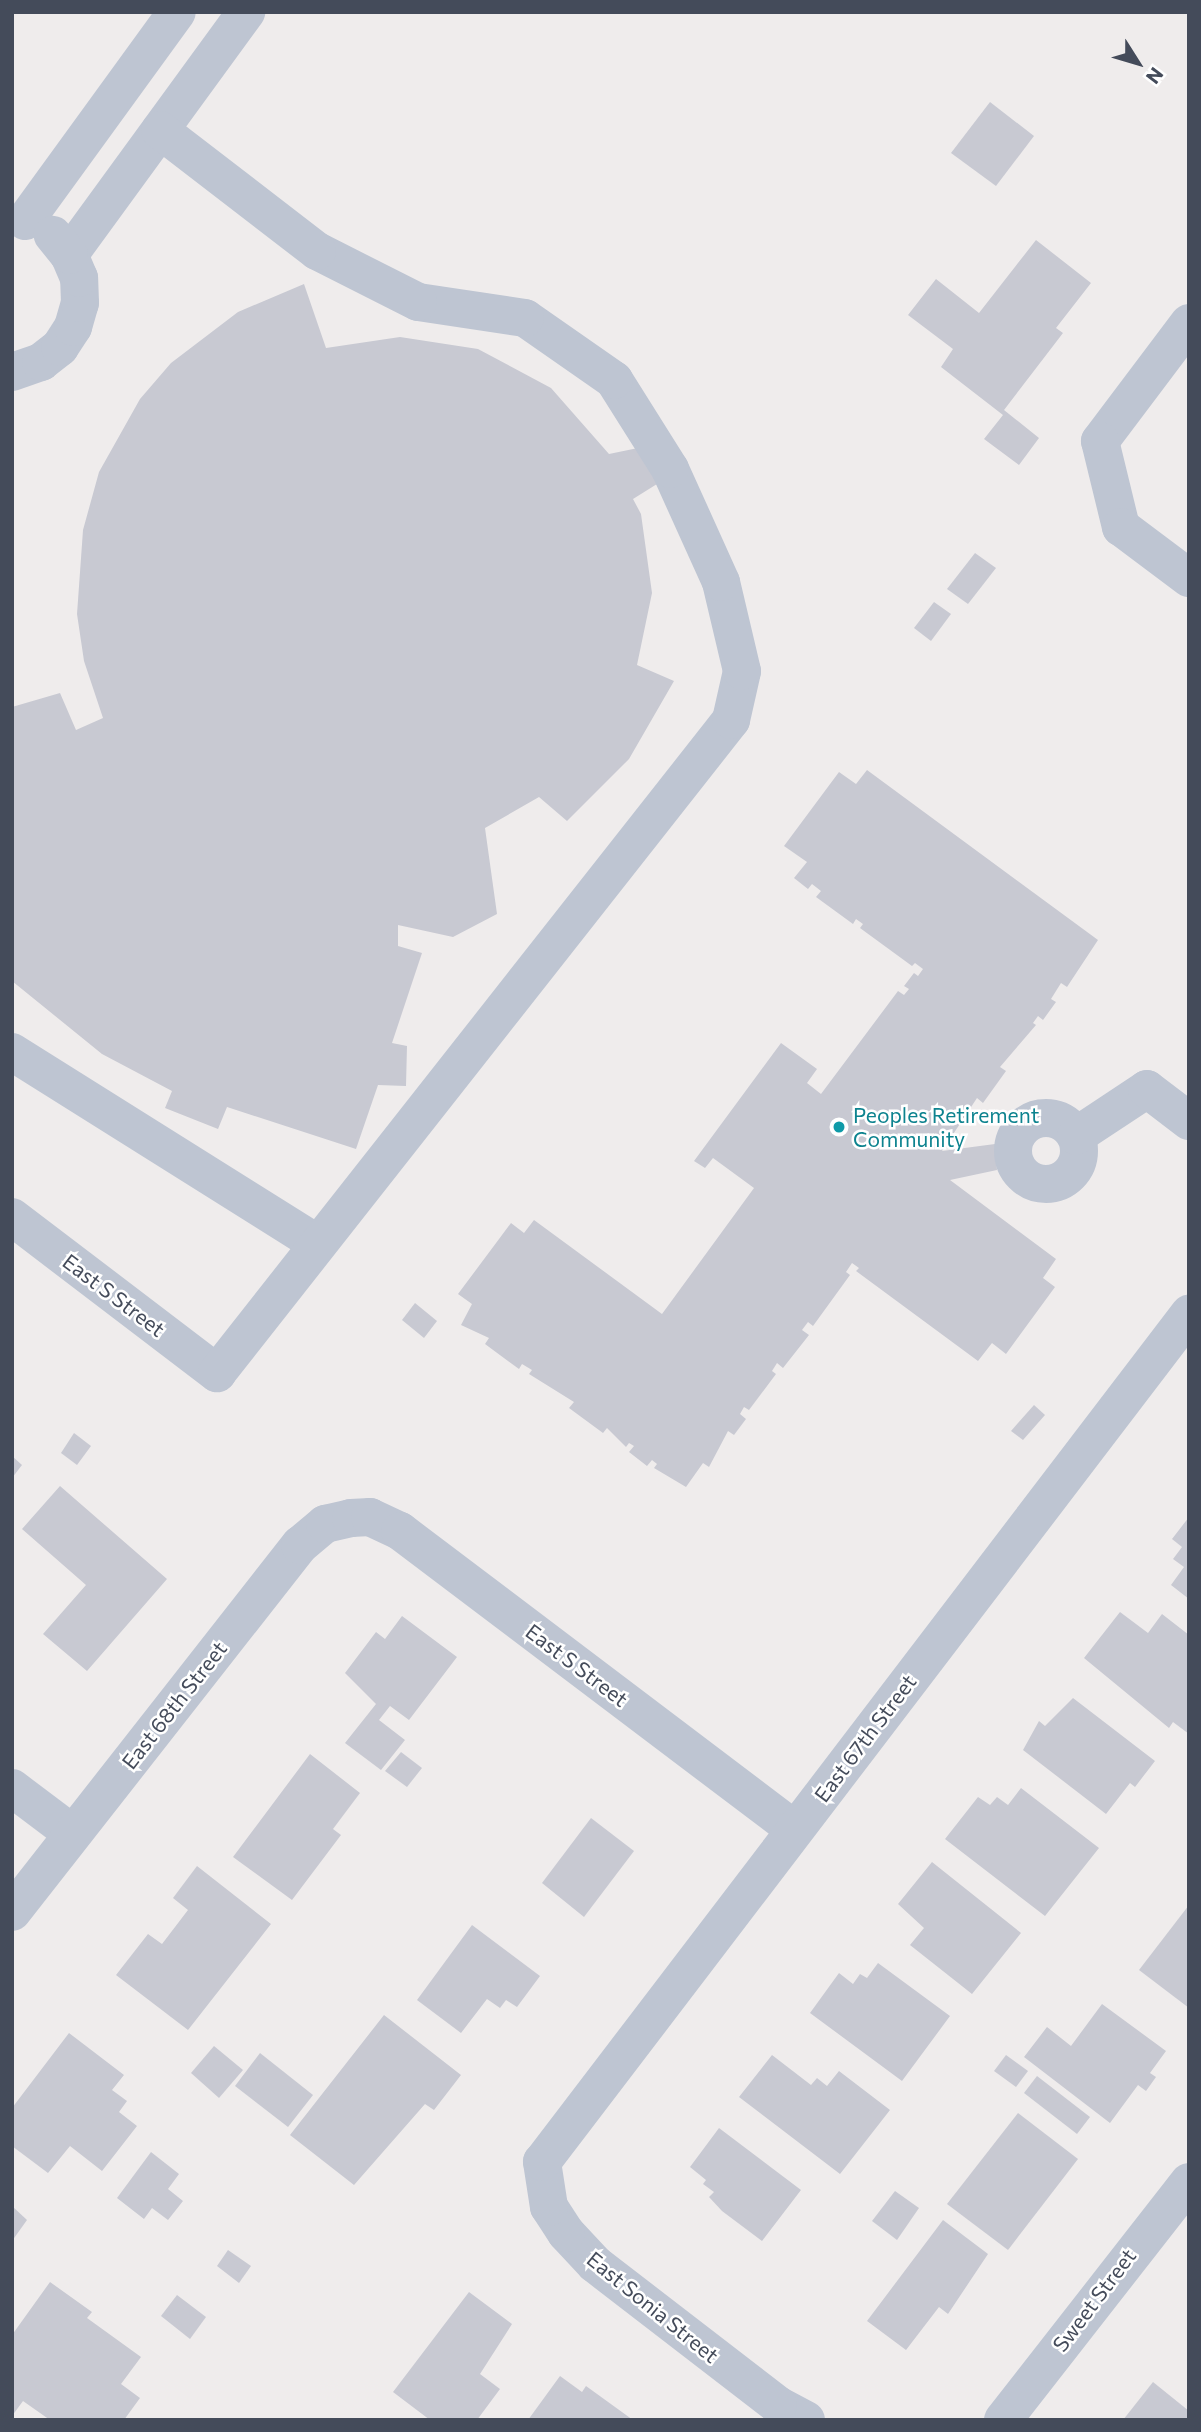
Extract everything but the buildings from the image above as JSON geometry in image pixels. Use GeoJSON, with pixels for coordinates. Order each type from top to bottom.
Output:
{"type":"FeatureCollection","features":[{"type":"Feature","properties":{"kind":"street"},"geometry":{"type":"LineString","coordinates":[[12,372],[41,362],[60,348],[74,327],[80,303],[79,278],[69,255],[52,235],[19,220],[177,12]]}},
{"type":"Feature","properties":{"kind":"street"},"geometry":{"type":"LineString","coordinates":[[69,255],[246,12]]}},
{"type":"Feature","properties":{"kind":"street"},"geometry":{"type":"LineString","coordinates":[[12,1052],[317,1243],[731,720],[742,671],[721,582],[670,469],[614,380],[525,318],[418,302],[317,251],[160,130]]}},
{"type":"Feature","properties":{"kind":"street"},"geometry":{"type":"LineString","coordinates":[[1189,323],[1100,441],[1121,527],[1189,578]]}},
{"type":"Feature","properties":{"kind":"street"},"geometry":{"type":"LineString","coordinates":[[1076,1136],[1147,1089],[1189,1121]]}},
{"type":"Feature","properties":{"kind":"street","name":"East S Street"},"geometry":{"type":"LineString","coordinates":[[12,1217],[217,1373],[317,1243]]}},
{"type":"Feature","properties":{"kind":"street","name":"East 67th Street"},"geometry":{"type":"LineString","coordinates":[[542,2162],[1189,1314]]}},
{"type":"Feature","properties":{"kind":"street","name":"East S Street"},"geometry":{"type":"LineString","coordinates":[[351,1518],[370,1517],[400,1531],[795,1830]]}},
{"type":"Feature","properties":{"kind":"street","name":"East 68th Street"},"geometry":{"type":"LineString","coordinates":[[12,1912],[300,1545],[325,1524],[351,1518]]}},
{"type":"Feature","properties":{"kind":"street"},"geometry":{"type":"LineString","coordinates":[[12,1788],[73,1834]]}},
{"type":"Feature","properties":{"kind":"street","name":"East Sonia Street"},"geometry":{"type":"LineString","coordinates":[[542,2162],[549,2207],[595,2264],[778,2405],[806,2420]]}},
{"type":"Feature","properties":{"kind":"street","name":"Sweet Street"},"geometry":{"type":"LineString","coordinates":[[1003,2420],[1189,2182]]}},
{"type":"Feature","properties":{"kind":"place","name":"Peoples Retirement Community"},"geometry":{"type":"Point","coordinates":[839,1127]}}]}
